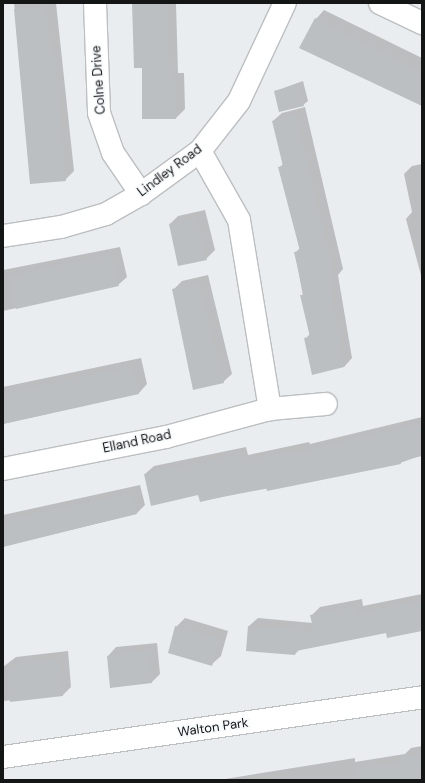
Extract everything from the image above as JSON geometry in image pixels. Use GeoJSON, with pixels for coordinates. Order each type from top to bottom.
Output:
{"type":"FeatureCollection","features":[{"type":"Feature","properties":{"kind":"street","name":"Colne Drive"},"geometry":{"type":"LineString","coordinates":[[95,3],[99,113],[113,153],[140,194]]}},
{"type":"Feature","properties":{"kind":"street","name":"Lindley Road"},"geometry":{"type":"LineString","coordinates":[[3,236],[61,227],[99,216],[140,194],[200,151],[239,101],[285,3]]}},
{"type":"Feature","properties":{"kind":"street"},"geometry":{"type":"LineString","coordinates":[[380,3],[422,23]]}},
{"type":"Feature","properties":{"kind":"street"},"geometry":{"type":"LineString","coordinates":[[200,151],[239,220],[270,409]]}},
{"type":"Feature","properties":{"kind":"street","name":"Elland Road"},"geometry":{"type":"LineString","coordinates":[[3,469],[166,437],[270,409],[326,404]]}},
{"type":"Feature","properties":{"kind":"street","name":"Walton Park"},"geometry":{"type":"LineString","coordinates":[[3,757],[422,697]]}},
{"type":"Feature","properties":{"kind":"building"},"geometry":{"type":"Polygon","coordinates":[[[132,3],[167,3],[170,81],[176,81],[176,119],[142,119],[142,68],[134,68],[132,3]]]}},
{"type":"Feature","properties":{"kind":"building"},"geometry":{"type":"Polygon","coordinates":[[[46,6],[50,49],[54,48],[66,181],[30,184],[14,9],[46,6]]]}},
{"type":"Feature","properties":{"kind":"building"},"geometry":{"type":"Polygon","coordinates":[[[315,18],[422,72],[422,106],[299,48],[315,18]]]}},
{"type":"Feature","properties":{"kind":"building"},"geometry":{"type":"Polygon","coordinates":[[[299,85],[304,106],[279,112],[274,91],[299,85]]]}},
{"type":"Feature","properties":{"kind":"building"},"geometry":{"type":"Polygon","coordinates":[[[296,115],[335,279],[329,280],[344,367],[312,375],[304,338],[310,337],[300,295],[304,295],[294,252],[300,251],[278,167],[283,166],[272,121],[296,115]]]}},
{"type":"Feature","properties":{"kind":"building"},"geometry":{"type":"Polygon","coordinates":[[[197,217],[207,260],[178,266],[169,224],[197,217]]]}},
{"type":"Feature","properties":{"kind":"building"},"geometry":{"type":"Polygon","coordinates":[[[112,255],[119,286],[16,309],[9,276],[112,255]]]}},
{"type":"Feature","properties":{"kind":"building"},"geometry":{"type":"Polygon","coordinates":[[[199,283],[224,383],[193,390],[172,289],[199,283]]]}},
{"type":"Feature","properties":{"kind":"building"},"geometry":{"type":"Polygon","coordinates":[[[133,366],[139,394],[3,424],[3,394],[133,366]]]}},
{"type":"Feature","properties":{"kind":"building"},"geometry":{"type":"Polygon","coordinates":[[[422,423],[422,456],[400,461],[401,464],[267,491],[266,487],[200,502],[198,495],[151,506],[144,474],[238,455],[240,463],[301,449],[301,452],[422,423]]]}},
{"type":"Feature","properties":{"kind":"building"},"geometry":{"type":"Polygon","coordinates":[[[132,493],[137,514],[3,546],[3,520],[132,493]]]}},
{"type":"Feature","properties":{"kind":"building"},"geometry":{"type":"Polygon","coordinates":[[[422,600],[422,631],[387,638],[386,633],[296,651],[295,655],[246,651],[248,626],[314,632],[310,615],[353,607],[355,614],[422,600]]]}},
{"type":"Feature","properties":{"kind":"building"},"geometry":{"type":"Polygon","coordinates":[[[175,626],[220,639],[212,666],[168,653],[175,626]]]}},
{"type":"Feature","properties":{"kind":"building"},"geometry":{"type":"Polygon","coordinates":[[[149,651],[152,683],[110,688],[107,656],[149,651]]]}},
{"type":"Feature","properties":{"kind":"building"},"geometry":{"type":"Polygon","coordinates":[[[60,659],[63,696],[10,702],[7,665],[60,659]]]}},
{"type":"Feature","properties":{"kind":"building"},"geometry":{"type":"Polygon","coordinates":[[[422,753],[422,780],[355,780],[354,769],[402,761],[402,756],[422,753]]]}}]}
